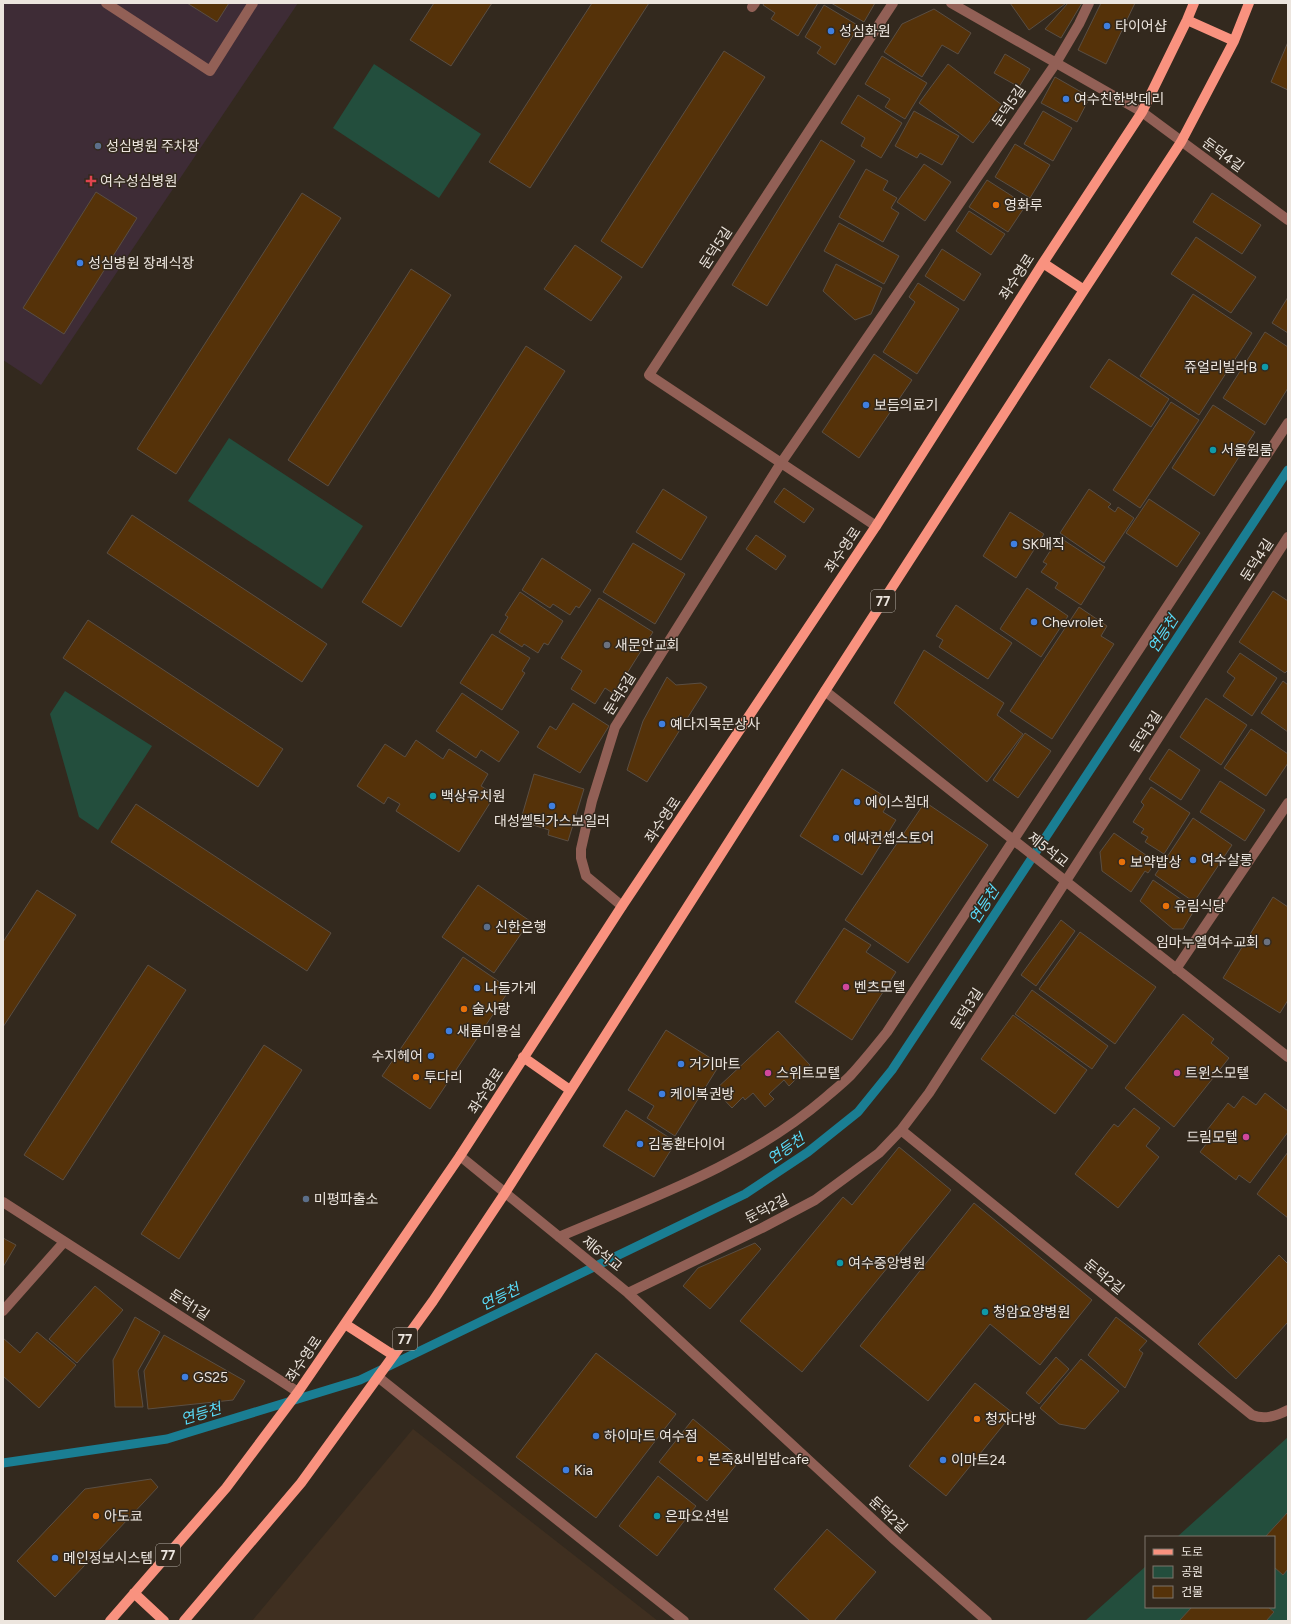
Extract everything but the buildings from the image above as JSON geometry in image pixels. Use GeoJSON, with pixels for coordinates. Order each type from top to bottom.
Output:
{"type":"FeatureCollection","features":[{"type":"Feature","properties":{"kind":"main road","name":"좌수영로"},"geometry":{"type":"LineString","coordinates":[[110,1621],[226,1488],[298,1392],[460,1156],[622,906],[876,526],[1043,263],[1142,112],[1194,3]]}},
{"type":"Feature","properties":{"kind":"main road","name":"77"},"geometry":{"type":"LineString","coordinates":[[184,1621],[301,1483],[433,1301],[505,1193],[825,691],[1181,142],[1234,41],[1249,3]]}},
{"type":"Feature","properties":{"kind":"main road"},"geometry":{"type":"LineString","coordinates":[[1187,20],[1234,41]]}},
{"type":"Feature","properties":{"kind":"main road"},"geometry":{"type":"LineString","coordinates":[[1043,263],[1084,290]]}},
{"type":"Feature","properties":{"kind":"main road"},"geometry":{"type":"LineString","coordinates":[[524,1057],[570,1090]]}},
{"type":"Feature","properties":{"kind":"main road"},"geometry":{"type":"LineString","coordinates":[[345,1324],[393,1355]]}},
{"type":"Feature","properties":{"kind":"main road"},"geometry":{"type":"LineString","coordinates":[[134,1593],[164,1621]]}},
{"type":"Feature","properties":{"kind":"street"},"geometry":{"type":"LineString","coordinates":[[106,3],[210,71],[254,3]]}},
{"type":"Feature","properties":{"kind":"street","name":"둔덕5길"},"geometry":{"type":"LineString","coordinates":[[876,526],[649,375],[893,3]]}},
{"type":"Feature","properties":{"kind":"street"},"geometry":{"type":"LineString","coordinates":[[952,3],[1142,112]]}},
{"type":"Feature","properties":{"kind":"street","name":"둔덕5길"},"geometry":{"type":"LineString","coordinates":[[622,906],[586,876],[581,858],[582,840],[615,727],[781,463],[1056,63],[1079,24],[1089,3]]}},
{"type":"Feature","properties":{"kind":"street","name":"둔덕4길"},"geometry":{"type":"LineString","coordinates":[[1142,112],[1288,220]]}},
{"type":"Feature","properties":{"kind":"street"},"geometry":{"type":"LineString","coordinates":[[460,1156],[559,1237],[681,1185],[736,1159],[778,1134],[850,1077],[888,1032],[1288,423]]}},
{"type":"Feature","properties":{"kind":"street","name":"둔덕4길"},"geometry":{"type":"LineString","coordinates":[[1249,598],[1288,537]]}},
{"type":"Feature","properties":{"kind":"street","name":"둔덕3길"},"geometry":{"type":"LineString","coordinates":[[901,1130],[929,1093],[1249,598]]}},
{"type":"Feature","properties":{"kind":"street"},"geometry":{"type":"LineString","coordinates":[[825,691],[1013,840]]}},
{"type":"Feature","properties":{"kind":"street"},"geometry":{"type":"LineString","coordinates":[[1176,969],[1288,803]]}},
{"type":"Feature","properties":{"kind":"street","name":"제5석교"},"geometry":{"type":"LineString","coordinates":[[1013,840],[1066,882]]}},
{"type":"Feature","properties":{"kind":"street"},"geometry":{"type":"LineString","coordinates":[[1066,882],[1288,1057]]}},
{"type":"Feature","properties":{"kind":"street","name":"둔덕2길"},"geometry":{"type":"LineString","coordinates":[[987,1621],[895,1540],[628,1293],[762,1228],[815,1200],[879,1153],[901,1130],[1252,1415],[1258,1418],[1271,1418],[1288,1410]]}},
{"type":"Feature","properties":{"kind":"street","name":"둔덕1길"},"geometry":{"type":"LineString","coordinates":[[3,1202],[298,1392]]}},
{"type":"Feature","properties":{"kind":"street","name":"제6석교"},"geometry":{"type":"LineString","coordinates":[[559,1237],[628,1293]]}},
{"type":"Feature","properties":{"kind":"street"},"geometry":{"type":"LineString","coordinates":[[3,1311],[64,1242]]}},
{"type":"Feature","properties":{"kind":"street"},"geometry":{"type":"LineString","coordinates":[[378,1377],[684,1621]]}},
{"type":"Feature","properties":{"kind":"shaded area","name":"여수성심병원"},"geometry":{"type":"Polygon","coordinates":[[[3,3],[298,3],[41,385],[3,360],[3,3]]]}},
{"type":"Feature","properties":{"kind":"shaded area"},"geometry":{"type":"Polygon","coordinates":[[[413,1429],[658,1621],[252,1621],[413,1429]]]}},
{"type":"Feature","properties":{"kind":"green space"},"geometry":{"type":"Polygon","coordinates":[[[374,64],[481,134],[439,198],[333,128],[374,64]]]}},
{"type":"Feature","properties":{"kind":"green space"},"geometry":{"type":"Polygon","coordinates":[[[229,438],[363,526],[322,589],[188,501],[229,438]]]}},
{"type":"Feature","properties":{"kind":"green space"},"geometry":{"type":"Polygon","coordinates":[[[65,691],[152,746],[98,830],[79,817],[50,714],[65,691]]]}},
{"type":"Feature","properties":{"kind":"green space"},"geometry":{"type":"Polygon","coordinates":[[[1288,1437],[1288,1621],[1085,1621],[1145,1567],[1145,1608],[1275,1608],[1275,1536],[1178,1536],[1288,1437]]]}},
{"type":"Feature","properties":{"kind":"waterway","name":"연등천"},"geometry":{"type":"LineString","coordinates":[[3,1463],[167,1439],[360,1380],[745,1194],[808,1152],[858,1112],[892,1070],[1288,470]]}},
{"type":"Feature","properties":{"kind":"place","name":"타이어샵"},"geometry":{"type":"Point","coordinates":[1107,26]}},
{"type":"Feature","properties":{"kind":"place","name":"성심화원"},"geometry":{"type":"Point","coordinates":[831,31]}},
{"type":"Feature","properties":{"kind":"place","name":"여수친한밧데리"},"geometry":{"type":"Point","coordinates":[1066,99]}},
{"type":"Feature","properties":{"kind":"place","name":"성심병원 주차장"},"geometry":{"type":"Point","coordinates":[98,146]}},
{"type":"Feature","properties":{"kind":"place","name":"여수성심병원"},"geometry":{"type":"Point","coordinates":[91,181]}},
{"type":"Feature","properties":{"kind":"place","name":"영화루"},"geometry":{"type":"Point","coordinates":[996,205]}},
{"type":"Feature","properties":{"kind":"place","name":"성심병원 장례식장"},"geometry":{"type":"Point","coordinates":[80,263]}},
{"type":"Feature","properties":{"kind":"place","name":"쥬얼리빌라B"},"geometry":{"type":"Point","coordinates":[1265,367]}},
{"type":"Feature","properties":{"kind":"place","name":"보듬의료기"},"geometry":{"type":"Point","coordinates":[866,405]}},
{"type":"Feature","properties":{"kind":"place","name":"서울원룸"},"geometry":{"type":"Point","coordinates":[1213,450]}},
{"type":"Feature","properties":{"kind":"place","name":"SK매직"},"geometry":{"type":"Point","coordinates":[1014,544]}},
{"type":"Feature","properties":{"kind":"place","name":"Chevrolet"},"geometry":{"type":"Point","coordinates":[1034,622]}},
{"type":"Feature","properties":{"kind":"place","name":"새문안교회"},"geometry":{"type":"Point","coordinates":[607,645]}},
{"type":"Feature","properties":{"kind":"place","name":"예다지목문상사"},"geometry":{"type":"Point","coordinates":[662,724]}},
{"type":"Feature","properties":{"kind":"place","name":"백상유치원"},"geometry":{"type":"Point","coordinates":[433,796]}},
{"type":"Feature","properties":{"kind":"place","name":"에이스침대"},"geometry":{"type":"Point","coordinates":[857,802]}},
{"type":"Feature","properties":{"kind":"place","name":"대성쎌틱가스보일러"},"geometry":{"type":"Point","coordinates":[552,806]}},
{"type":"Feature","properties":{"kind":"place","name":"에싸컨셉스토어"},"geometry":{"type":"Point","coordinates":[836,838]}},
{"type":"Feature","properties":{"kind":"place","name":"여수살롱"},"geometry":{"type":"Point","coordinates":[1193,860]}},
{"type":"Feature","properties":{"kind":"place","name":"보약밥상"},"geometry":{"type":"Point","coordinates":[1122,862]}},
{"type":"Feature","properties":{"kind":"place","name":"유림식당"},"geometry":{"type":"Point","coordinates":[1166,906]}},
{"type":"Feature","properties":{"kind":"place","name":"신한은행"},"geometry":{"type":"Point","coordinates":[487,927]}},
{"type":"Feature","properties":{"kind":"place","name":"임마누엘여수교회"},"geometry":{"type":"Point","coordinates":[1267,942]}},
{"type":"Feature","properties":{"kind":"place","name":"벤츠모텔"},"geometry":{"type":"Point","coordinates":[846,987]}},
{"type":"Feature","properties":{"kind":"place","name":"나들가게"},"geometry":{"type":"Point","coordinates":[477,988]}},
{"type":"Feature","properties":{"kind":"place","name":"술사랑"},"geometry":{"type":"Point","coordinates":[464,1009]}},
{"type":"Feature","properties":{"kind":"place","name":"새롬미용실"},"geometry":{"type":"Point","coordinates":[449,1031]}},
{"type":"Feature","properties":{"kind":"place","name":"수지헤어"},"geometry":{"type":"Point","coordinates":[431,1056]}},
{"type":"Feature","properties":{"kind":"place","name":"거기마트"},"geometry":{"type":"Point","coordinates":[681,1064]}},
{"type":"Feature","properties":{"kind":"place","name":"스위트모텔"},"geometry":{"type":"Point","coordinates":[768,1073]}},
{"type":"Feature","properties":{"kind":"place","name":"트윈스모텔"},"geometry":{"type":"Point","coordinates":[1177,1073]}},
{"type":"Feature","properties":{"kind":"place","name":"투다리"},"geometry":{"type":"Point","coordinates":[416,1077]}},
{"type":"Feature","properties":{"kind":"place","name":"케이복권방"},"geometry":{"type":"Point","coordinates":[662,1094]}},
{"type":"Feature","properties":{"kind":"place","name":"드림모텔"},"geometry":{"type":"Point","coordinates":[1246,1137]}},
{"type":"Feature","properties":{"kind":"place","name":"김동환타이어"},"geometry":{"type":"Point","coordinates":[640,1144]}},
{"type":"Feature","properties":{"kind":"place","name":"미평파출소"},"geometry":{"type":"Point","coordinates":[306,1199]}},
{"type":"Feature","properties":{"kind":"place","name":"여수중앙병원"},"geometry":{"type":"Point","coordinates":[840,1263]}},
{"type":"Feature","properties":{"kind":"place","name":"청암요양병원"},"geometry":{"type":"Point","coordinates":[985,1312]}},
{"type":"Feature","properties":{"kind":"place","name":"GS25"},"geometry":{"type":"Point","coordinates":[185,1377]}},
{"type":"Feature","properties":{"kind":"place","name":"청자다방"},"geometry":{"type":"Point","coordinates":[977,1419]}},
{"type":"Feature","properties":{"kind":"place","name":"하이마트 여수점"},"geometry":{"type":"Point","coordinates":[596,1436]}},
{"type":"Feature","properties":{"kind":"place","name":"본죽&비빔밥cafe"},"geometry":{"type":"Point","coordinates":[700,1459]}},
{"type":"Feature","properties":{"kind":"place","name":"이마트24"},"geometry":{"type":"Point","coordinates":[943,1460]}},
{"type":"Feature","properties":{"kind":"place","name":"Kia"},"geometry":{"type":"Point","coordinates":[566,1470]}},
{"type":"Feature","properties":{"kind":"place","name":"아도쿄"},"geometry":{"type":"Point","coordinates":[96,1516]}},
{"type":"Feature","properties":{"kind":"place","name":"은파오션빌"},"geometry":{"type":"Point","coordinates":[657,1516]}},
{"type":"Feature","properties":{"kind":"place","name":"메인정보시스템"},"geometry":{"type":"Point","coordinates":[55,1558]}}]}
